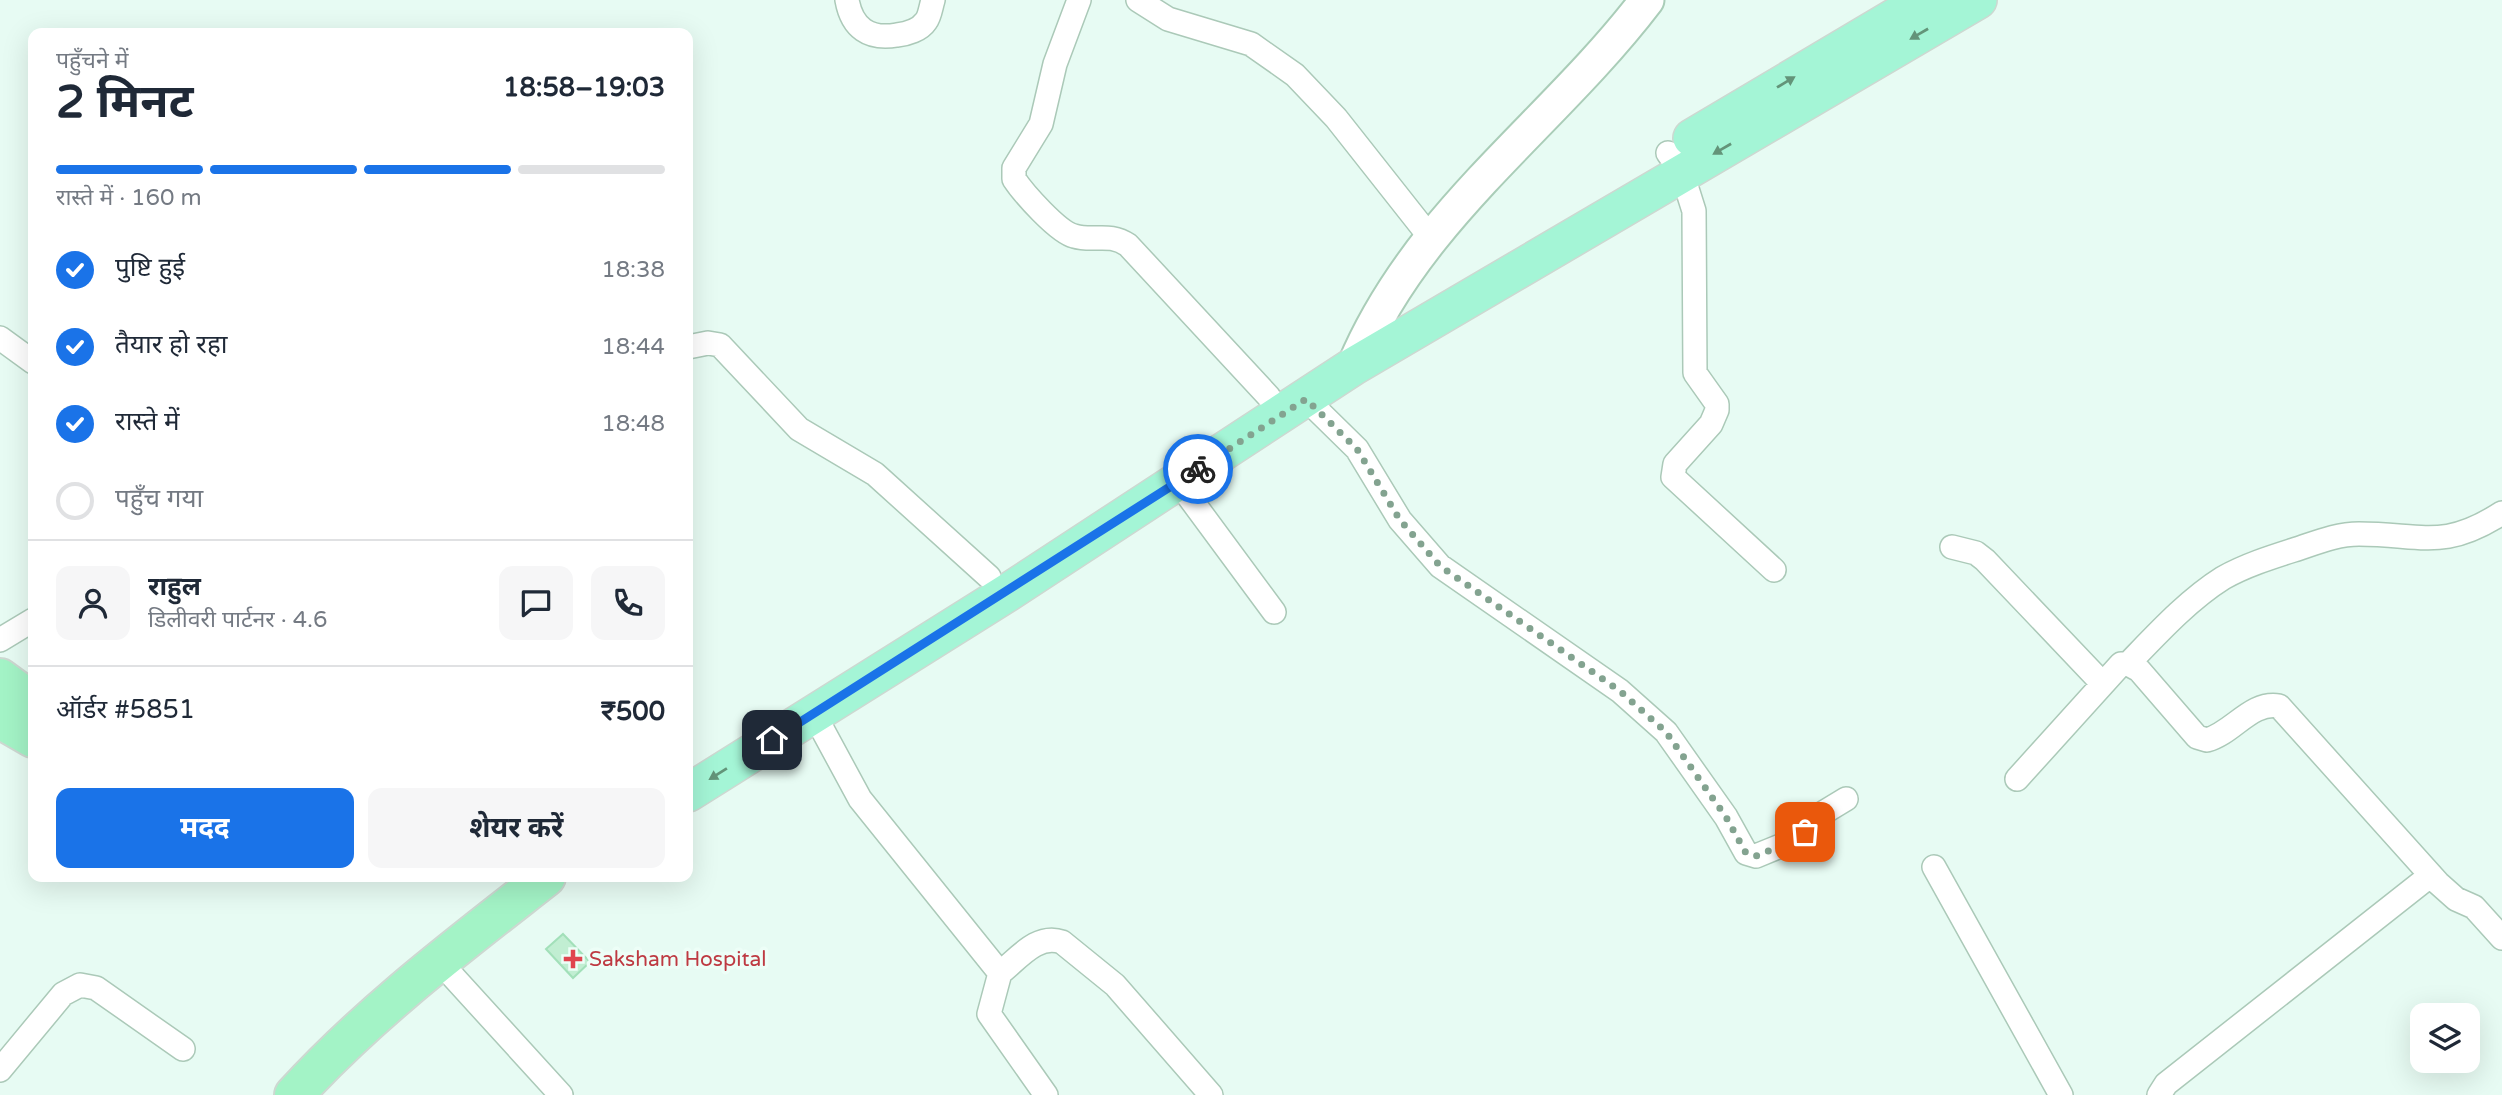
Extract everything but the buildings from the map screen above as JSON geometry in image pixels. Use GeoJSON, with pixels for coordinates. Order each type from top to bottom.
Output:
{"type":"FeatureCollection","features":[{"type":"Feature","properties":{"kind":"highway"},"geometry":{"type":"LineString","coordinates":[[0,678],[28,698]]}},
{"type":"Feature","properties":{"kind":"highway"},"geometry":{"type":"LineString","coordinates":[[0,719],[28,735]]}},
{"type":"Feature","properties":{"kind":"highway"},"geometry":{"type":"LineString","coordinates":[[294,1095],[331,1055],[438,960],[509,890],[532,882]]}},
{"type":"Feature","properties":{"kind":"main road"},"geometry":{"type":"LineString","coordinates":[[693,761],[989,577],[1269,397],[1361,350],[1675,163],[1924,0]]}},
{"type":"Feature","properties":{"kind":"main road"},"geometry":{"type":"LineString","coordinates":[[1675,163],[1978,0]]}},
{"type":"Feature","properties":{"kind":"main road"},"geometry":{"type":"LineString","coordinates":[[693,790],[1306,399],[1361,350],[1430,237],[1632,6]]}},
{"type":"Feature","properties":{"kind":"street"},"geometry":{"type":"LineString","coordinates":[[847,0],[850,16],[863,32],[878,38],[908,34],[919,27],[927,20],[933,0]]}},
{"type":"Feature","properties":{"kind":"street"},"geometry":{"type":"LineString","coordinates":[[1079,0],[1055,64],[1041,124],[1014,168],[1014,179],[1067,233],[1084,238],[1107,235],[1128,245],[1269,397]]}},
{"type":"Feature","properties":{"kind":"street"},"geometry":{"type":"LineString","coordinates":[[1138,0],[1168,19],[1251,44],[1295,75],[1336,118],[1430,237]]}},
{"type":"Feature","properties":{"kind":"street"},"geometry":{"type":"LineString","coordinates":[[1675,163],[1694,211],[1695,373],[1717,404],[1717,410],[1711,424],[1675,464],[1673,477],[1774,570]]}},
{"type":"Feature","properties":{"kind":"street"},"geometry":{"type":"LineString","coordinates":[[0,338],[28,358]]}},
{"type":"Feature","properties":{"kind":"street"},"geometry":{"type":"LineString","coordinates":[[693,346],[708,343],[720,345],[799,429],[875,474],[989,577]]}},
{"type":"Feature","properties":{"kind":"street"},"geometry":{"type":"LineString","coordinates":[[1306,399],[1357,449],[1400,520],[1440,566],[1620,691],[1666,732],[1706,787],[1746,853],[1756,856],[1800,838],[1813,819],[1846,799]]}},
{"type":"Feature","properties":{"kind":"street"},"geometry":{"type":"LineString","coordinates":[[1178,482],[1274,612]]}},
{"type":"Feature","properties":{"kind":"street"},"geometry":{"type":"LineString","coordinates":[[2017,779],[2115,668],[2129,663],[2222,579],[2246,567],[2336,536],[2360,534],[2446,539],[2468,533],[2502,513]]}},
{"type":"Feature","properties":{"kind":"street"},"geometry":{"type":"LineString","coordinates":[[1952,547],[1976,553],[1984,560],[2102,683]]}},
{"type":"Feature","properties":{"kind":"street"},"geometry":{"type":"LineString","coordinates":[[0,639],[28,623]]}},
{"type":"Feature","properties":{"kind":"street"},"geometry":{"type":"LineString","coordinates":[[2129,663],[2139,670],[2197,737],[2207,740],[2259,708],[2269,704],[2279,706],[2447,892],[2474,906],[2502,938]]}},
{"type":"Feature","properties":{"kind":"street"},"geometry":{"type":"LineString","coordinates":[[814,714],[860,799],[1000,974]]}},
{"type":"Feature","properties":{"kind":"street"},"geometry":{"type":"LineString","coordinates":[[1934,867],[2061,1095]]}},
{"type":"Feature","properties":{"kind":"street"},"geometry":{"type":"LineString","coordinates":[[2159,1095],[2166,1084],[2431,875]]}},
{"type":"Feature","properties":{"kind":"street"},"geometry":{"type":"LineString","coordinates":[[1046,1095],[989,1014],[1000,974],[1037,943],[1053,939],[1062,942],[1115,985],[1211,1095]]}},
{"type":"Feature","properties":{"kind":"street"},"geometry":{"type":"LineString","coordinates":[[438,960],[561,1095]]}},
{"type":"Feature","properties":{"kind":"street"},"geometry":{"type":"LineString","coordinates":[[0,1070],[63,994],[80,985],[96,988],[183,1049]]}},
{"type":"Feature","properties":{"kind":"way so far"},"geometry":{"type":"LineString","coordinates":[[1198,469],[1306,399],[1357,449],[1400,520],[1440,566],[1620,691],[1666,732],[1726,817],[1746,853],[1756,856],[1800,838],[1805,832]]}},
{"type":"Feature","properties":{"kind":"place","name":"Saksham Hospital"},"geometry":{"type":"Point","coordinates":[573,959]}},
{"type":"Feature","properties":{"kind":"route"},"geometry":{"type":"LineString","coordinates":[[772,740],[1007,593],[1198,469]]}}]}
